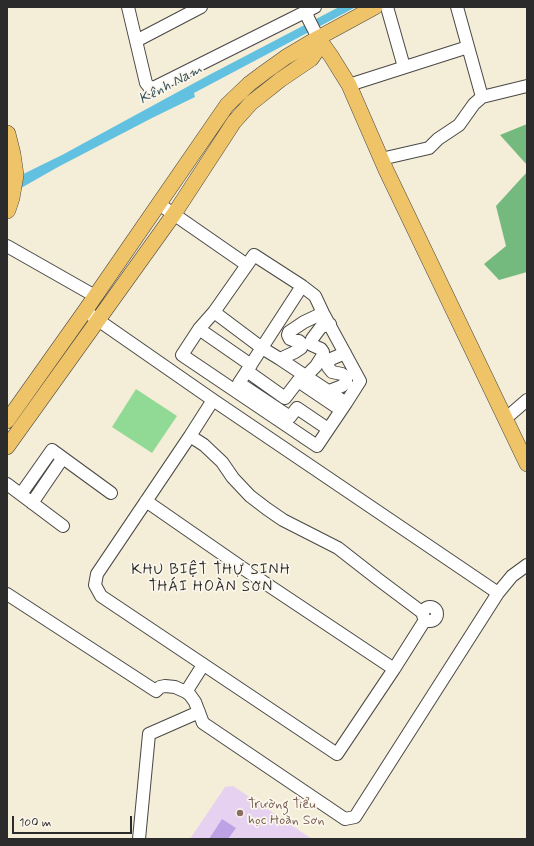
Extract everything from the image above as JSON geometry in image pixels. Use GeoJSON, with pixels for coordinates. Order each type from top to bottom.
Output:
{"type":"FeatureCollection","features":[{"type":"Feature","properties":{"kind":"highway"},"geometry":{"type":"LineString","coordinates":[[7,134],[14,168],[14,183],[9,204]]}},
{"type":"Feature","properties":{"kind":"main road"},"geometry":{"type":"LineString","coordinates":[[7,421],[227,105],[249,84],[265,72],[318,38],[375,7]]}},
{"type":"Feature","properties":{"kind":"main road"},"geometry":{"type":"LineString","coordinates":[[318,38],[349,85],[381,160],[527,464]]}},
{"type":"Feature","properties":{"kind":"main road"},"geometry":{"type":"LineString","coordinates":[[7,447],[174,214],[234,122],[251,103],[280,80],[311,59],[316,52],[318,38]]}},
{"type":"Feature","properties":{"kind":"street"},"geometry":{"type":"LineString","coordinates":[[128,7],[146,83],[150,88],[155,87],[309,11],[318,38]]}},
{"type":"Feature","properties":{"kind":"street"},"geometry":{"type":"LineString","coordinates":[[136,41],[185,11],[202,7]]}},
{"type":"Feature","properties":{"kind":"street"},"geometry":{"type":"LineString","coordinates":[[388,7],[404,67]]}},
{"type":"Feature","properties":{"kind":"street"},"geometry":{"type":"LineString","coordinates":[[457,7],[482,96]]}},
{"type":"Feature","properties":{"kind":"street"},"geometry":{"type":"LineString","coordinates":[[349,85],[468,47]]}},
{"type":"Feature","properties":{"kind":"street"},"geometry":{"type":"LineString","coordinates":[[381,160],[429,148],[438,139],[459,126],[474,104],[482,96],[527,86]]}},
{"type":"Feature","properties":{"kind":"street"},"geometry":{"type":"LineString","coordinates":[[159,204],[247,265]]}},
{"type":"Feature","properties":{"kind":"street"},"geometry":{"type":"LineString","coordinates":[[7,246],[95,296]]}},
{"type":"Feature","properties":{"kind":"street"},"geometry":{"type":"LineString","coordinates":[[254,255],[315,296],[360,381],[317,446],[182,354],[247,265],[254,255]]}},
{"type":"Feature","properties":{"kind":"street"},"geometry":{"type":"LineString","coordinates":[[302,286],[239,383],[290,417],[297,408],[330,426]]}},
{"type":"Feature","properties":{"kind":"street"},"geometry":{"type":"LineString","coordinates":[[85,311],[213,400],[498,593]]}},
{"type":"Feature","properties":{"kind":"street"},"geometry":{"type":"LineString","coordinates":[[214,312],[262,348],[328,391],[344,406]]}},
{"type":"Feature","properties":{"kind":"street"},"geometry":{"type":"LineString","coordinates":[[280,359],[296,352],[302,346],[299,340],[295,341],[290,339],[288,335],[289,332],[304,322],[323,313]]}},
{"type":"Feature","properties":{"kind":"street"},"geometry":{"type":"LineString","coordinates":[[306,376],[316,366],[323,355],[321,349],[312,345],[312,339],[321,327],[330,324]]}},
{"type":"Feature","properties":{"kind":"street"},"geometry":{"type":"LineString","coordinates":[[200,329],[247,371],[285,398],[298,381],[344,406]]}},
{"type":"Feature","properties":{"kind":"street"},"geometry":{"type":"LineString","coordinates":[[328,391],[342,386],[346,382],[346,377],[342,374],[332,372],[328,367],[328,362],[331,359],[345,353]]}},
{"type":"Feature","properties":{"kind":"street"},"geometry":{"type":"LineString","coordinates":[[190,436],[204,445],[222,462],[233,478],[250,496],[283,520],[338,548],[424,617],[394,669],[337,754],[101,596],[96,585],[97,574],[213,400]]}},
{"type":"Feature","properties":{"kind":"street"},"geometry":{"type":"LineString","coordinates":[[505,419],[527,400]]}},
{"type":"Feature","properties":{"kind":"street"},"geometry":{"type":"LineString","coordinates":[[21,494],[52,450],[62,459],[111,493]]}},
{"type":"Feature","properties":{"kind":"street"},"geometry":{"type":"LineString","coordinates":[[32,503],[62,459]]}},
{"type":"Feature","properties":{"kind":"street"},"geometry":{"type":"LineString","coordinates":[[7,484],[63,526]]}},
{"type":"Feature","properties":{"kind":"street"},"geometry":{"type":"LineString","coordinates":[[146,501],[394,669]]}},
{"type":"Feature","properties":{"kind":"street"},"geometry":{"type":"LineString","coordinates":[[7,594],[156,690],[165,686],[175,687],[186,692],[195,702],[203,724],[345,819],[355,817],[498,593],[512,576],[527,565]]}},
{"type":"Feature","properties":{"kind":"street"},"geometry":{"type":"LineString","coordinates":[[186,692],[203,665]]}},
{"type":"Feature","properties":{"kind":"street"},"geometry":{"type":"LineString","coordinates":[[139,839],[150,734],[199,712]]}},
{"type":"Feature","properties":{"kind":"shaded area","name":"Trường Tiểu học Hoàn Sơn"},"geometry":{"type":"Polygon","coordinates":[[[233,786],[312,839],[190,839],[225,787],[233,786]]]}},
{"type":"Feature","properties":{"kind":"green space"},"geometry":{"type":"Polygon","coordinates":[[[527,124],[527,165],[500,135],[527,124]]]}},
{"type":"Feature","properties":{"kind":"green space"},"geometry":{"type":"Polygon","coordinates":[[[527,172],[527,272],[499,280],[484,264],[506,246],[496,206],[527,172]]]}},
{"type":"Feature","properties":{"kind":"green space"},"geometry":{"type":"Polygon","coordinates":[[[136,389],[177,416],[152,453],[112,427],[136,389]]]}},
{"type":"Feature","properties":{"kind":"water","name":"Kênh Nam"},"geometry":{"type":"Polygon","coordinates":[[[339,7],[356,7],[194,93],[195,97],[58,167],[7,196],[7,182],[62,155],[209,75],[339,7]]]}},
{"type":"Feature","properties":{"kind":"building"},"geometry":{"type":"Polygon","coordinates":[[[222,819],[236,828],[228,839],[209,839],[222,819]]]}},
{"type":"Feature","properties":{"kind":"place","name":"Trường Tiểu học Hoàn Sơn"},"geometry":{"type":"Point","coordinates":[240,813]}},
{"type":"Feature","properties":{"kind":"district","name":"KHU BIỆT THỰ SINH THÁI HOÀN SƠN"},"geometry":{"type":"Point","coordinates":[211,580]}}]}
